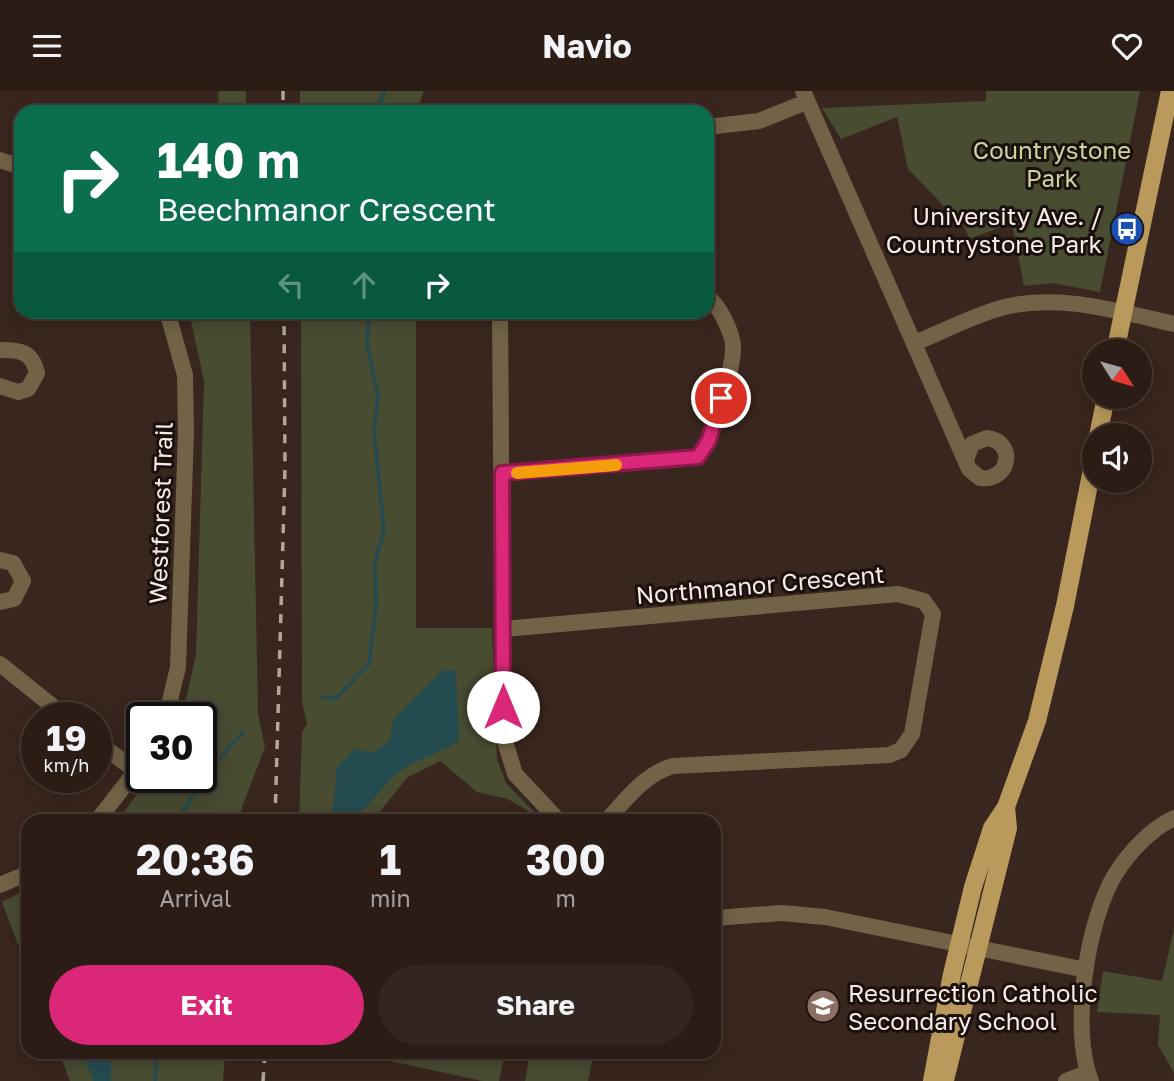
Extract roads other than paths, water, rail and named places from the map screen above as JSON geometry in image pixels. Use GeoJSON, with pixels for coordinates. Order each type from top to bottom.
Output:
{"type":"FeatureCollection","features":[{"type":"Feature","properties":{"kind":"main road"},"geometry":{"type":"LineString","coordinates":[[1118,339],[1170,91]]}},
{"type":"Feature","properties":{"kind":"main road"},"geometry":{"type":"LineString","coordinates":[[932,1081],[967,944],[992,828],[1006,807],[1037,721],[1065,606],[1087,493]]}},
{"type":"Feature","properties":{"kind":"main road"},"geometry":{"type":"LineString","coordinates":[[945,1081],[967,944]]}},
{"type":"Feature","properties":{"kind":"street"},"geometry":{"type":"LineString","coordinates":[[714,126],[759,121],[805,96],[966,460]]}},
{"type":"Feature","properties":{"kind":"street"},"geometry":{"type":"LineString","coordinates":[[502,473],[698,457],[709,440],[733,349],[714,303]]}},
{"type":"Feature","properties":{"kind":"street"},"geometry":{"type":"LineString","coordinates":[[915,343],[995,310],[1024,304],[1069,304],[1174,324]]}},
{"type":"Feature","properties":{"kind":"street","name":"Westforest Trail"},"geometry":{"type":"LineString","coordinates":[[169,319],[185,375],[186,433],[178,667],[170,702]]}},
{"type":"Feature","properties":{"kind":"street"},"geometry":{"type":"LineString","coordinates":[[500,319],[503,735],[515,774],[552,814]]}},
{"type":"Feature","properties":{"kind":"street"},"geometry":{"type":"LineString","coordinates":[[0,350],[19,350],[28,354],[37,373],[28,389],[18,392],[0,386]]}},
{"type":"Feature","properties":{"kind":"street"},"geometry":{"type":"LineString","coordinates":[[0,560],[13,563],[23,581],[15,599],[0,602]]}},
{"type":"Feature","properties":{"kind":"street","name":"Northmanor Crescent"},"geometry":{"type":"LineString","coordinates":[[504,629],[898,594],[924,601],[933,614],[912,734],[901,750],[889,755],[857,759],[673,766],[660,770],[647,779],[613,814]]}},
{"type":"Feature","properties":{"kind":"street"},"geometry":{"type":"LineString","coordinates":[[0,664],[47,702]]}},
{"type":"Feature","properties":{"kind":"street"},"geometry":{"type":"LineString","coordinates":[[102,814],[126,784]]}},
{"type":"Feature","properties":{"kind":"street"},"geometry":{"type":"LineString","coordinates":[[1066,1081],[1089,1077],[1080,1013],[1086,970],[1103,902],[1115,874],[1138,845],[1174,818]]}},
{"type":"Feature","properties":{"kind":"street"},"geometry":{"type":"LineString","coordinates":[[0,885],[21,876]]}},
{"type":"Feature","properties":{"kind":"street"},"geometry":{"type":"LineString","coordinates":[[721,918],[792,913],[967,944],[1086,970]]}},
{"type":"Feature","properties":{"kind":"water"},"geometry":{"type":"Polygon","coordinates":[[[443,670],[456,671],[459,741],[395,775],[357,814],[334,814],[337,767],[355,749],[373,753],[389,741],[394,719],[443,670]]]}},
{"type":"Feature","properties":{"kind":"water"},"geometry":{"type":"Polygon","coordinates":[[[84,1059],[111,1059],[111,1081],[94,1081],[84,1059]]]}},
{"type":"Feature","properties":{"kind":"waterway"},"geometry":{"type":"LineString","coordinates":[[378,105],[385,91]]}},
{"type":"Feature","properties":{"kind":"waterway"},"geometry":{"type":"LineString","coordinates":[[323,697],[335,699],[369,664],[376,605],[375,562],[384,530],[374,430],[378,397],[367,344],[369,319]]}},
{"type":"Feature","properties":{"kind":"waterway"},"geometry":{"type":"LineString","coordinates":[[181,814],[205,775],[243,732]]}},
{"type":"Feature","properties":{"kind":"waterway"},"geometry":{"type":"LineString","coordinates":[[155,1081],[157,1059]]}},
{"type":"Feature","properties":{"kind":"railway"},"geometry":{"type":"LineString","coordinates":[[283,91],[283,105]]}},
{"type":"Feature","properties":{"kind":"railway"},"geometry":{"type":"LineString","coordinates":[[275,814],[285,468],[284,319]]}},
{"type":"Feature","properties":{"kind":"railway"},"geometry":{"type":"LineString","coordinates":[[263,1081],[265,1059]]}},
{"type":"Feature","properties":{"kind":"place","name":"University Ave. / Countrystone Park"},"geometry":{"type":"Point","coordinates":[1127,229]}},
{"type":"Feature","properties":{"kind":"place","name":"Resurrection Catholic Secondary School"},"geometry":{"type":"Point","coordinates":[823,1006]}},
{"type":"Feature","properties":{"kind":"park label","name":"Countrystone Park"},"geometry":{"type":"Point","coordinates":[1052,163]}}]}
